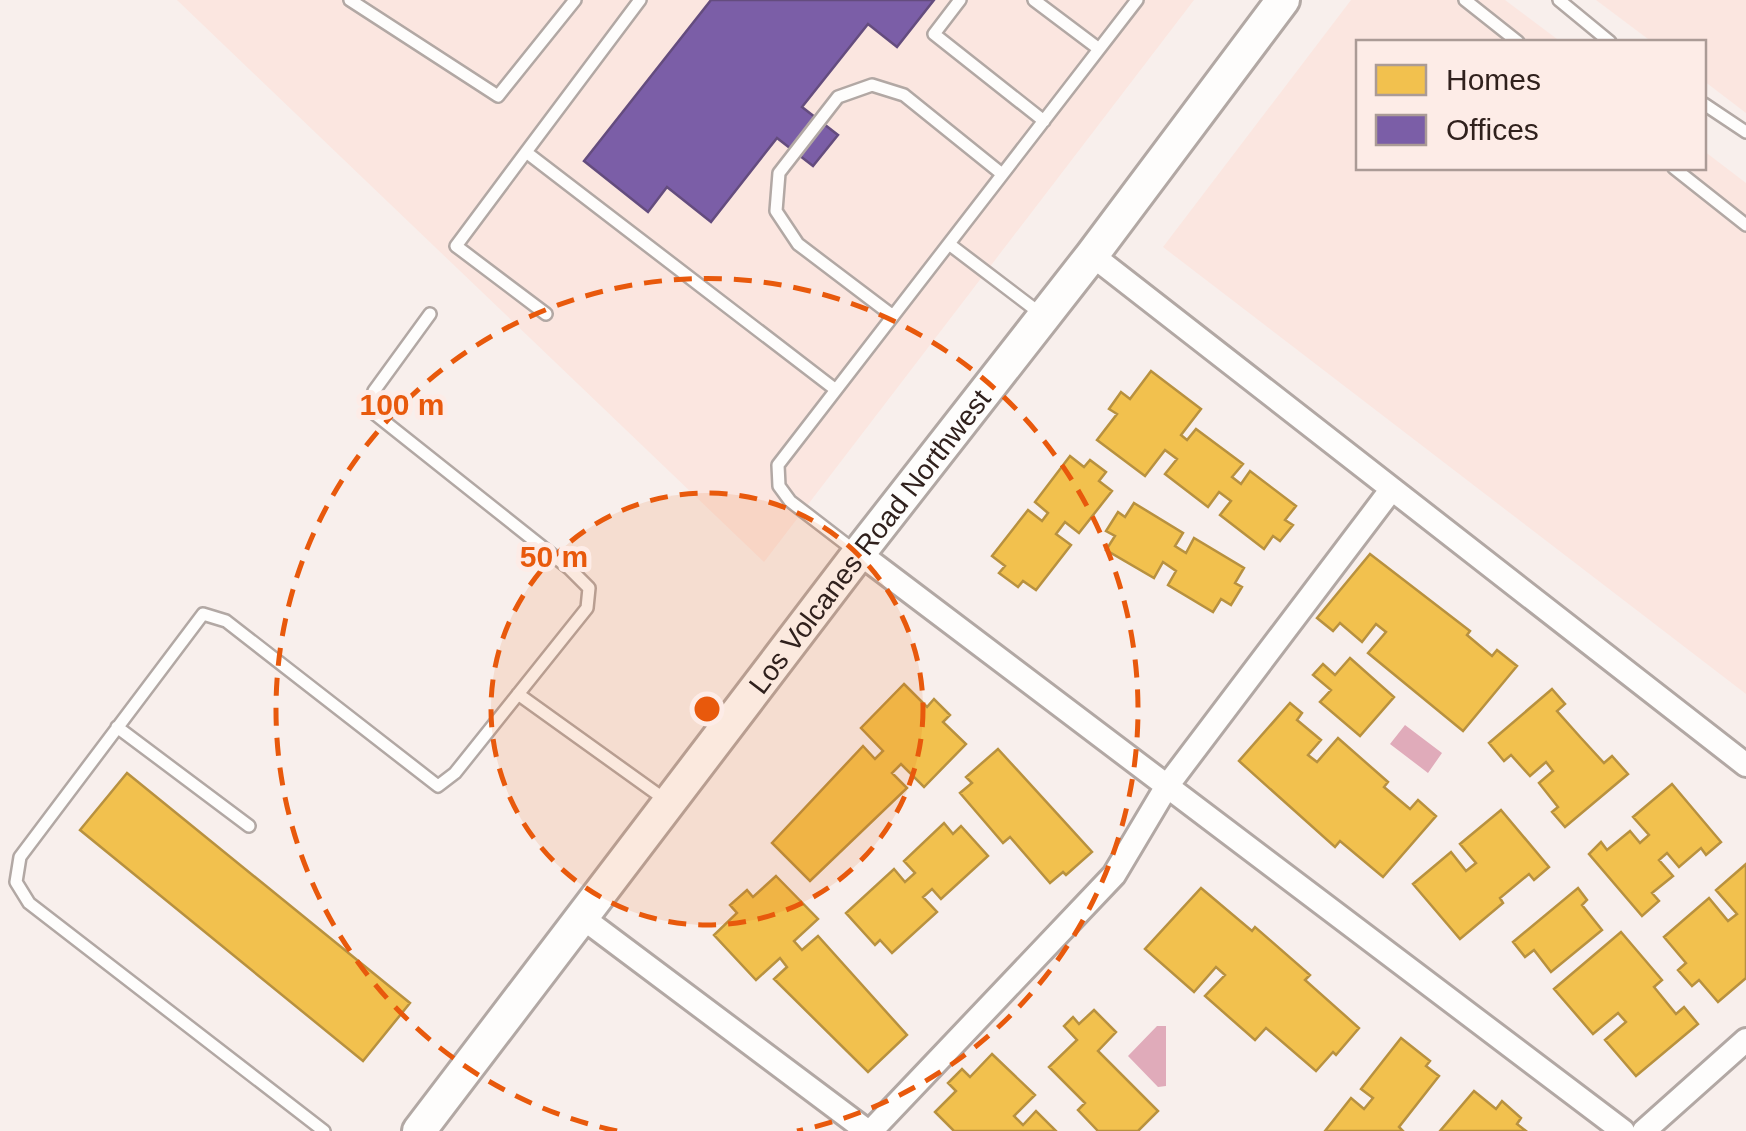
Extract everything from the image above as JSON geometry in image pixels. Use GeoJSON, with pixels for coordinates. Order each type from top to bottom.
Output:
{"type":"FeatureCollection","features":[{"type":"Feature","properties":{"kind":"street","name":"Los Volcanes Road Northwest"},"geometry":{"type":"LineString","coordinates":[[419,1131],[858,553],[1092,255],[1283,0]]}},
{"type":"Feature","properties":{"kind":"street"},"geometry":{"type":"LineString","coordinates":[[1092,255],[1746,765]]}},
{"type":"Feature","properties":{"kind":"street"},"geometry":{"type":"LineString","coordinates":[[584,918],[869,1131],[1114,876],[1167,786],[1391,490]]}},
{"type":"Feature","properties":{"kind":"street"},"geometry":{"type":"LineString","coordinates":[[858,553],[1624,1131]]}},
{"type":"Feature","properties":{"kind":"street"},"geometry":{"type":"LineString","coordinates":[[1644,1131],[1746,1040]]}},
{"type":"Feature","properties":{"kind":"lane"},"geometry":{"type":"LineString","coordinates":[[350,0],[498,96],[575,0]]}},
{"type":"Feature","properties":{"kind":"lane"},"geometry":{"type":"LineString","coordinates":[[546,314],[456,246],[640,0]]}},
{"type":"Feature","properties":{"kind":"lane"},"geometry":{"type":"LineString","coordinates":[[960,0],[934,34],[1044,121]]}},
{"type":"Feature","properties":{"kind":"lane"},"geometry":{"type":"LineString","coordinates":[[1034,0],[1099,50]]}},
{"type":"Feature","properties":{"kind":"lane"},"geometry":{"type":"LineString","coordinates":[[858,553],[790,501],[780,486],[778,465],[1137,0]]}},
{"type":"Feature","properties":{"kind":"lane"},"geometry":{"type":"LineString","coordinates":[[1465,0],[1515,40]]}},
{"type":"Feature","properties":{"kind":"lane"},"geometry":{"type":"LineString","coordinates":[[1559,0],[1608,40]]}},
{"type":"Feature","properties":{"kind":"lane"},"geometry":{"type":"LineString","coordinates":[[893,316],[798,244],[776,210],[779,174],[814,128],[838,97],[872,85],[904,94],[1002,174]]}},
{"type":"Feature","properties":{"kind":"lane"},"geometry":{"type":"LineString","coordinates":[[1706,105],[1746,132]]}},
{"type":"Feature","properties":{"kind":"lane"},"geometry":{"type":"LineString","coordinates":[[526,152],[836,390]]}},
{"type":"Feature","properties":{"kind":"lane"},"geometry":{"type":"LineString","coordinates":[[1677,170],[1746,225]]}},
{"type":"Feature","properties":{"kind":"lane"},"geometry":{"type":"LineString","coordinates":[[948,244],[1044,316]]}},
{"type":"Feature","properties":{"kind":"lane"},"geometry":{"type":"LineString","coordinates":[[324,1131],[30,902],[16,882],[20,856],[203,614],[226,621],[438,786],[455,773],[587,608],[589,588],[570,569],[370,410],[374,391],[430,314]]}},
{"type":"Feature","properties":{"kind":"lane"},"geometry":{"type":"LineString","coordinates":[[518,694],[670,803]]}},
{"type":"Feature","properties":{"kind":"lane"},"geometry":{"type":"LineString","coordinates":[[117,727],[249,826]]}},
{"type":"Feature","properties":{"kind":"shaded area"},"geometry":{"type":"Polygon","coordinates":[[[177,0],[1194,0],[764,562],[177,0]]]}},
{"type":"Feature","properties":{"kind":"shaded area"},"geometry":{"type":"Polygon","coordinates":[[[1351,0],[1505,0],[1558,40],[1356,40],[1356,170],[1706,170],[1706,153],[1746,183],[1746,694],[1163,247],[1351,0]]]}},
{"type":"Feature","properties":{"kind":"shaded area"},"geometry":{"type":"Polygon","coordinates":[[[1596,0],[1746,0],[1746,113],[1706,83],[1706,40],[1649,40],[1596,0]]]}},
{"type":"Feature","properties":{"kind":"shaded area"},"geometry":{"type":"Polygon","coordinates":[[[1405,725],[1442,753],[1428,773],[1390,744],[1405,725]]]}},
{"type":"Feature","properties":{"kind":"shaded area"},"geometry":{"type":"Polygon","coordinates":[[[1157,1026],[1166,1026],[1166,1086],[1158,1087],[1128,1056],[1157,1026]]]}},
{"type":"Feature","properties":{"kind":"building: Homes"},"geometry":{"type":"Polygon","coordinates":[[[1151,371],[1201,409],[1181,435],[1187,440],[1196,429],[1243,464],[1232,477],[1241,484],[1250,471],[1296,506],[1285,520],[1293,525],[1280,541],[1273,536],[1264,549],[1220,515],[1231,501],[1219,492],[1208,507],[1165,474],[1177,459],[1165,450],[1145,476],[1097,440],[1117,414],[1109,409],[1121,392],[1130,399],[1151,371]]]}},
{"type":"Feature","properties":{"kind":"building: Homes"},"geometry":{"type":"Polygon","coordinates":[[[1070,456],[1084,467],[1090,460],[1106,472],[1099,481],[1112,491],[1079,533],[1065,522],[1056,534],[1071,545],[1036,590],[1023,581],[1018,587],[999,573],[1005,566],[992,556],[1028,510],[1042,521],[1048,513],[1035,502],[1070,456]]]}},
{"type":"Feature","properties":{"kind":"building: Homes"},"geometry":{"type":"Polygon","coordinates":[[[1134,503],[1183,533],[1175,546],[1186,553],[1194,538],[1244,568],[1235,583],[1242,587],[1231,605],[1221,599],[1213,612],[1168,585],[1176,571],[1163,562],[1154,578],[1106,550],[1115,536],[1106,531],[1118,512],[1125,517],[1134,503]]]}},
{"type":"Feature","properties":{"kind":"building: Homes"},"geometry":{"type":"Polygon","coordinates":[[[1370,554],[1470,631],[1467,635],[1492,656],[1497,650],[1517,666],[1463,731],[1368,653],[1386,632],[1376,624],[1362,642],[1340,623],[1333,631],[1317,618],[1370,554]]]}},
{"type":"Feature","properties":{"kind":"building: Homes"},"geometry":{"type":"Polygon","coordinates":[[[1350,658],[1394,697],[1360,736],[1320,702],[1331,690],[1313,675],[1323,664],[1335,675],[1350,658]]]}},
{"type":"Feature","properties":{"kind":"building: Homes"},"geometry":{"type":"Polygon","coordinates":[[[904,684],[927,707],[934,699],[950,715],[943,722],[966,744],[924,787],[901,764],[892,773],[907,788],[810,881],[772,843],[863,746],[875,759],[883,751],[861,728],[904,684]]]}},
{"type":"Feature","properties":{"kind":"building: Homes"},"geometry":{"type":"Polygon","coordinates":[[[1552,689],[1565,704],[1557,711],[1581,738],[1604,763],[1612,756],[1628,774],[1565,827],[1552,812],[1558,807],[1539,783],[1553,771],[1546,762],[1530,776],[1511,755],[1504,761],[1489,743],[1552,689]]]}},
{"type":"Feature","properties":{"kind":"building: Homes"},"geometry":{"type":"Polygon","coordinates":[[[1290,703],[1302,713],[1297,720],[1321,740],[1308,755],[1317,762],[1338,738],[1388,782],[1384,787],[1410,809],[1418,800],[1436,816],[1383,877],[1340,841],[1335,847],[1239,761],[1290,703]]]}},
{"type":"Feature","properties":{"kind":"building: Homes"},"geometry":{"type":"Polygon","coordinates":[[[998,749],[1092,852],[1066,875],[1063,872],[1050,883],[1010,837],[1003,843],[960,793],[972,783],[966,777],[998,749]]]}},
{"type":"Feature","properties":{"kind":"building: Homes"},"geometry":{"type":"Polygon","coordinates":[[[127,773],[410,1003],[363,1061],[80,830],[127,773]]]}},
{"type":"Feature","properties":{"kind":"building: Homes"},"geometry":{"type":"Polygon","coordinates":[[[1672,784],[1721,842],[1706,855],[1701,848],[1679,867],[1667,853],[1659,860],[1673,876],[1652,893],[1659,901],[1642,916],[1589,854],[1601,842],[1607,850],[1630,831],[1640,843],[1649,835],[1633,817],[1672,784]]]}},
{"type":"Feature","properties":{"kind":"building: Homes"},"geometry":{"type":"Polygon","coordinates":[[[1501,810],[1549,867],[1534,880],[1529,874],[1500,898],[1503,903],[1460,939],[1413,884],[1451,852],[1466,871],[1476,863],[1460,844],[1501,810]]]}},
{"type":"Feature","properties":{"kind":"building: Homes"},"geometry":{"type":"Polygon","coordinates":[[[944,823],[953,834],[961,826],[988,856],[941,899],[932,889],[923,897],[937,912],[892,953],[880,940],[875,945],[846,913],[894,869],[905,882],[915,873],[904,861],[944,823]]]}},
{"type":"Feature","properties":{"kind":"building: Homes"},"geometry":{"type":"Polygon","coordinates":[[[1746,864],[1746,978],[1718,1002],[1699,980],[1692,986],[1678,970],[1686,963],[1664,937],[1709,898],[1728,921],[1737,914],[1716,890],[1746,864]]]}},
{"type":"Feature","properties":{"kind":"building: Homes"},"geometry":{"type":"Polygon","coordinates":[[[776,876],[818,919],[794,941],[802,950],[818,936],[907,1035],[868,1072],[774,979],[787,967],[780,958],[756,980],[714,935],[737,913],[730,905],[747,890],[753,897],[776,876]]]}},
{"type":"Feature","properties":{"kind":"building: Homes"},"geometry":{"type":"Polygon","coordinates":[[[1201,888],[1252,931],[1255,927],[1310,975],[1305,980],[1359,1028],[1316,1071],[1266,1028],[1255,1040],[1205,996],[1225,975],[1216,967],[1194,992],[1145,949],[1201,888]]]}},
{"type":"Feature","properties":{"kind":"building: Homes"},"geometry":{"type":"Polygon","coordinates":[[[1578,888],[1587,900],[1582,905],[1602,930],[1551,972],[1534,950],[1525,957],[1513,942],[1578,888]]]}},
{"type":"Feature","properties":{"kind":"building: Homes"},"geometry":{"type":"Polygon","coordinates":[[[1621,932],[1662,980],[1654,987],[1676,1014],[1684,1007],[1698,1024],[1636,1076],[1605,1040],[1626,1022],[1618,1013],[1593,1034],[1554,989],[1621,932]]]}},
{"type":"Feature","properties":{"kind":"building: Homes"},"geometry":{"type":"Polygon","coordinates":[[[1094,1010],[1116,1032],[1098,1051],[1158,1111],[1138,1131],[1098,1131],[1078,1110],[1085,1103],[1049,1067],[1077,1040],[1064,1026],[1073,1017],[1079,1024],[1094,1010]]]}},
{"type":"Feature","properties":{"kind":"building: Homes"},"geometry":{"type":"Polygon","coordinates":[[[1401,1038],[1430,1061],[1426,1066],[1439,1076],[1399,1127],[1403,1131],[1325,1131],[1351,1098],[1364,1109],[1373,1098],[1361,1089],[1401,1038]]]}},
{"type":"Feature","properties":{"kind":"building: Homes"},"geometry":{"type":"Polygon","coordinates":[[[992,1054],[1035,1095],[1014,1116],[1023,1125],[1036,1111],[1056,1131],[954,1131],[935,1112],[956,1091],[948,1083],[962,1069],[970,1077],[992,1054]]]}},
{"type":"Feature","properties":{"kind":"building: Homes"},"geometry":{"type":"Polygon","coordinates":[[[1474,1091],[1496,1109],[1502,1101],[1521,1118],[1517,1124],[1526,1131],[1440,1131],[1474,1091]]]}},
{"type":"Feature","properties":{"kind":"building: Offices"},"geometry":{"type":"Polygon","coordinates":[[[711,0],[934,0],[897,47],[868,24],[802,107],[838,135],[813,166],[777,138],[711,222],[667,187],[648,212],[584,161],[711,0]]]}}]}
